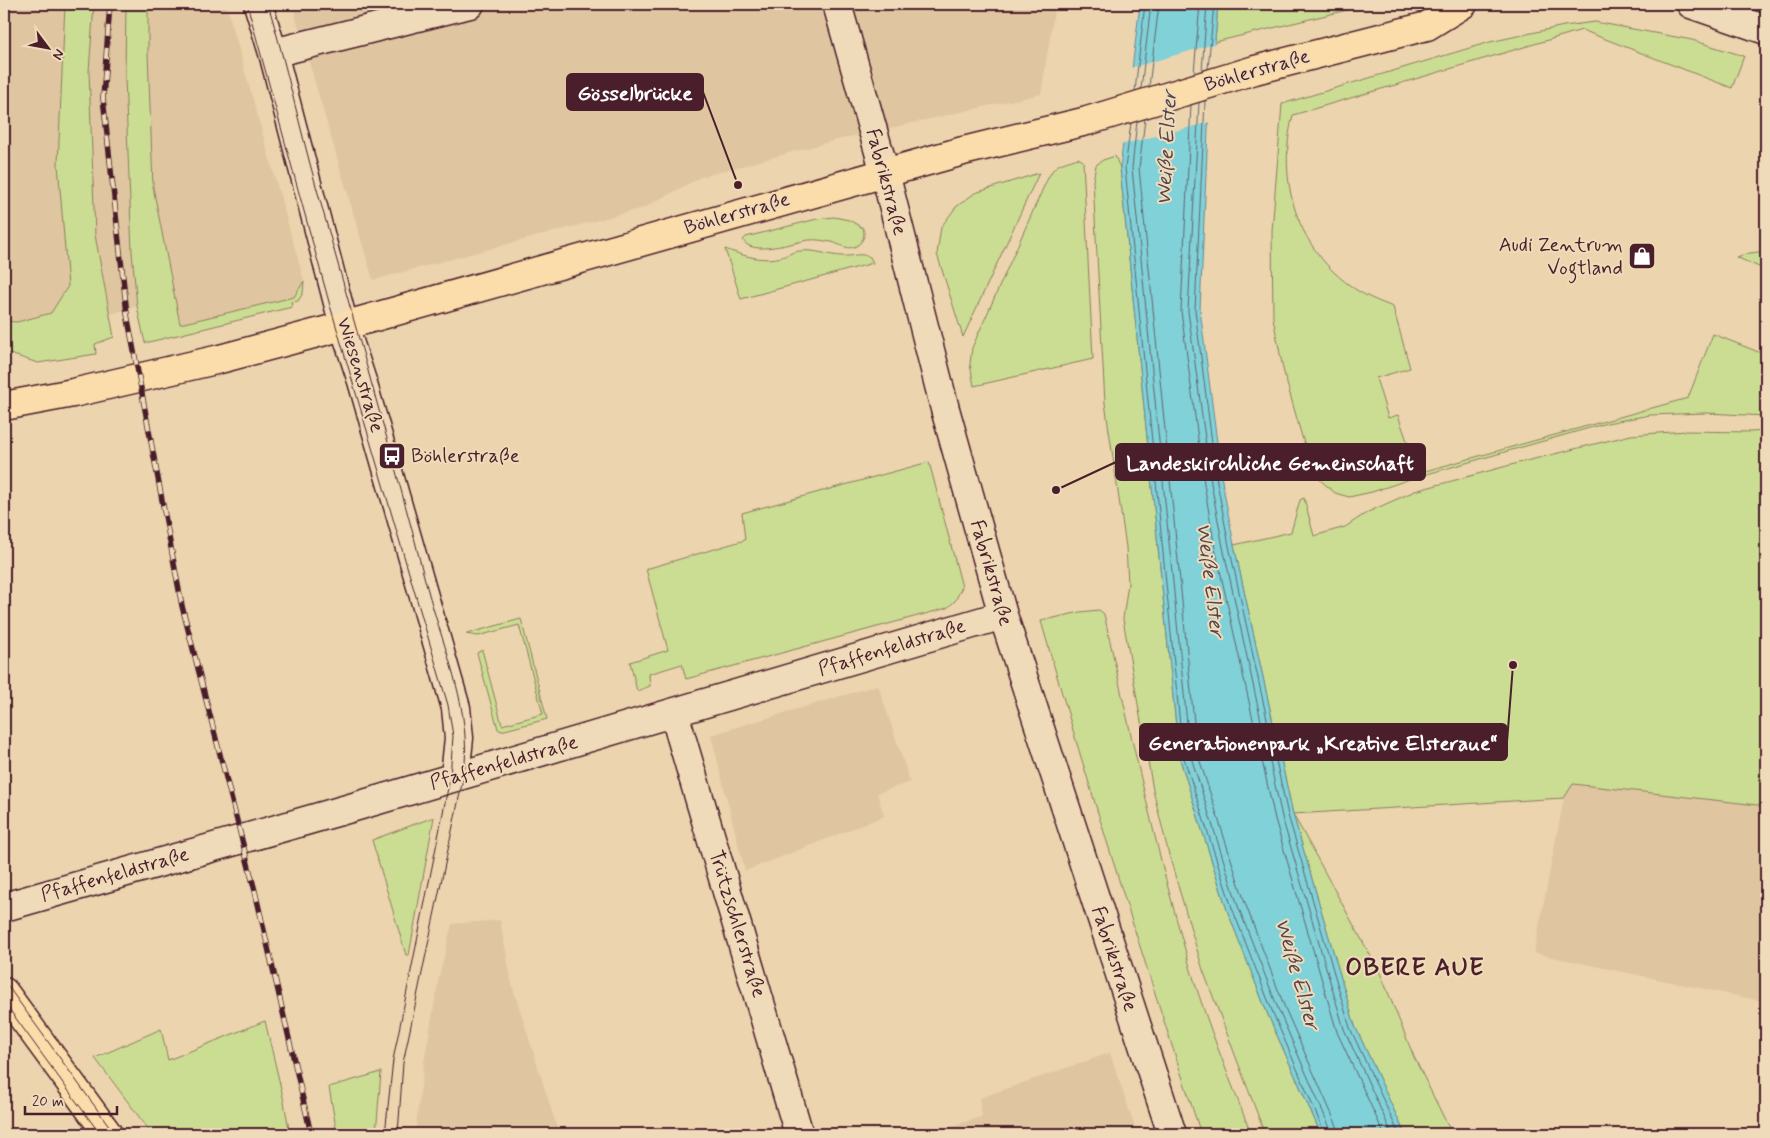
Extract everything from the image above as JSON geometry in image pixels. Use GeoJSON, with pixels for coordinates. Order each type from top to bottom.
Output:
{"type":"FeatureCollection","features":[{"type":"Feature","properties":{"kind":"main road","name":"Böhlerstraße"},"geometry":{"type":"LineString","coordinates":[[4,406],[175,370],[344,326],[963,151],[1087,121],[1254,70],[1427,26],[1463,4]]}},
{"type":"Feature","properties":{"kind":"main road"},"geometry":{"type":"LineString","coordinates":[[4,992],[108,1134]]}},
{"type":"Feature","properties":{"kind":"street","name":"Wiesenstraße"},"geometry":{"type":"LineString","coordinates":[[258,4],[273,53],[344,326],[362,380],[456,708],[459,738],[455,776]]}},
{"type":"Feature","properties":{"kind":"street"},"geometry":{"type":"LineString","coordinates":[[273,53],[470,4]]}},
{"type":"Feature","properties":{"kind":"street","name":"Fabrikstraße"},"geometry":{"type":"LineString","coordinates":[[837,4],[885,173],[945,409],[1003,615],[1172,1134]]}},
{"type":"Feature","properties":{"kind":"street"},"geometry":{"type":"LineString","coordinates":[[1692,4],[1766,30]]}},
{"type":"Feature","properties":{"kind":"street","name":"Pfaffenfeldstraße"},"geometry":{"type":"LineString","coordinates":[[4,907],[354,807],[1003,615]]}},
{"type":"Feature","properties":{"kind":"street","name":"Trützschlerstraße"},"geometry":{"type":"LineString","coordinates":[[674,713],[799,1134]]}},
{"type":"Feature","properties":{"kind":"shaded area"},"geometry":{"type":"Polygon","coordinates":[[[4,4],[65,4],[58,164],[68,286],[51,313],[17,322],[4,321],[4,4]]]}},
{"type":"Feature","properties":{"kind":"shaded area"},"geometry":{"type":"Polygon","coordinates":[[[94,4],[126,4],[125,77],[132,252],[137,306],[110,314],[95,235],[89,71],[94,4]]]}},
{"type":"Feature","properties":{"kind":"shaded area"},"geometry":{"type":"Polygon","coordinates":[[[148,4],[226,4],[304,281],[294,297],[180,324],[153,187],[148,4]]]}},
{"type":"Feature","properties":{"kind":"shaded area"},"geometry":{"type":"Polygon","coordinates":[[[292,4],[1055,4],[1041,94],[832,141],[701,177],[643,208],[373,280],[292,4]]]}},
{"type":"Feature","properties":{"kind":"shaded area"},"geometry":{"type":"Polygon","coordinates":[[[878,685],[910,782],[877,793],[884,816],[745,871],[711,735],[878,685]]]}},
{"type":"Feature","properties":{"kind":"shaded area"},"geometry":{"type":"Polygon","coordinates":[[[1572,784],[1766,806],[1766,1002],[1534,953],[1564,798],[1572,784]]]}},
{"type":"Feature","properties":{"kind":"shaded area"},"geometry":{"type":"Polygon","coordinates":[[[500,920],[512,985],[559,1134],[415,1134],[424,1063],[439,978],[452,924],[500,920]]]}},
{"type":"Feature","properties":{"kind":"shaded area"},"geometry":{"type":"Polygon","coordinates":[[[1110,1053],[1137,1134],[925,1134],[982,1117],[980,1098],[1110,1053]]]}},
{"type":"Feature","properties":{"kind":"green space"},"geometry":{"type":"Polygon","coordinates":[[[65,4],[94,4],[89,71],[95,235],[114,337],[95,344],[96,354],[38,363],[4,352],[4,321],[17,322],[51,313],[68,286],[58,164],[65,4]]]}},
{"type":"Feature","properties":{"kind":"green space"},"geometry":{"type":"Polygon","coordinates":[[[126,4],[148,4],[153,187],[180,324],[294,297],[304,281],[303,293],[298,301],[291,302],[292,307],[145,343],[137,306],[132,252],[125,77],[126,4]]]}},
{"type":"Feature","properties":{"kind":"green space"},"geometry":{"type":"Polygon","coordinates":[[[1218,4],[1372,4],[1215,42],[1218,4]]]}},
{"type":"Feature","properties":{"kind":"green space"},"geometry":{"type":"Polygon","coordinates":[[[1595,22],[1692,40],[1744,56],[1732,88],[1582,30],[1293,115],[1288,140],[1287,165],[1290,189],[1296,212],[1305,234],[1318,255],[1335,273],[1360,292],[1393,307],[1410,368],[1376,378],[1388,418],[1398,415],[1418,473],[1688,398],[1713,334],[1766,355],[1766,416],[1706,413],[1650,415],[1607,423],[1413,478],[1372,492],[1349,497],[1335,493],[1319,479],[1302,437],[1283,369],[1273,318],[1272,231],[1282,104],[1490,42],[1564,26],[1595,22]]]}},
{"type":"Feature","properties":{"kind":"green space"},"geometry":{"type":"Polygon","coordinates":[[[1115,156],[1120,168],[1179,756],[1227,910],[1268,1015],[1321,1134],[1265,1134],[1203,970],[1169,855],[1153,790],[1123,619],[1128,583],[1126,547],[1105,403],[1093,181],[1096,165],[1103,160],[1115,156]]]}},
{"type":"Feature","properties":{"kind":"green space"},"geometry":{"type":"Polygon","coordinates":[[[1078,158],[1083,161],[1093,359],[974,386],[970,364],[972,348],[1045,184],[1054,168],[1078,158]]]}},
{"type":"Feature","properties":{"kind":"green space"},"geometry":{"type":"Polygon","coordinates":[[[1039,173],[963,337],[937,254],[941,227],[956,207],[975,193],[1039,173]]]}},
{"type":"Feature","properties":{"kind":"green space"},"geometry":{"type":"Polygon","coordinates":[[[834,217],[849,220],[863,228],[864,237],[859,244],[849,248],[832,242],[812,240],[763,248],[748,245],[743,240],[746,237],[817,219],[834,217]]]}},
{"type":"Feature","properties":{"kind":"green space"},"geometry":{"type":"Polygon","coordinates":[[[725,249],[760,259],[782,257],[806,251],[838,256],[863,255],[870,257],[873,263],[741,299],[725,249]]]}},
{"type":"Feature","properties":{"kind":"green space"},"geometry":{"type":"Polygon","coordinates":[[[1766,251],[1766,270],[1736,257],[1750,253],[1766,251]]]}},
{"type":"Feature","properties":{"kind":"green space"},"geometry":{"type":"Polygon","coordinates":[[[1686,431],[1766,431],[1766,806],[1573,784],[1564,798],[1293,814],[1234,545],[1291,532],[1300,500],[1304,498],[1314,536],[1345,527],[1368,512],[1415,491],[1631,435],[1686,431]]]}},
{"type":"Feature","properties":{"kind":"green space"},"geometry":{"type":"Polygon","coordinates":[[[929,462],[962,587],[955,601],[947,608],[686,679],[682,664],[649,674],[650,686],[637,691],[630,662],[668,650],[646,569],[745,540],[742,513],[929,462]]]}},
{"type":"Feature","properties":{"kind":"green space"},"geometry":{"type":"Polygon","coordinates":[[[1099,610],[1104,614],[1155,835],[1190,967],[1211,1030],[1251,1134],[1201,1134],[1118,878],[1041,621],[1080,612],[1099,610]]]}},
{"type":"Feature","properties":{"kind":"green space"},"geometry":{"type":"Polygon","coordinates":[[[521,619],[547,719],[501,731],[498,729],[477,653],[482,650],[502,725],[543,714],[519,625],[478,636],[466,634],[521,619]]]}},
{"type":"Feature","properties":{"kind":"green space"},"geometry":{"type":"Polygon","coordinates":[[[1293,814],[1381,975],[1414,1057],[1452,1134],[1405,1134],[1355,1026],[1293,814]]]}},
{"type":"Feature","properties":{"kind":"green space"},"geometry":{"type":"Polygon","coordinates":[[[434,817],[409,955],[406,955],[372,840],[434,817]]]}},
{"type":"Feature","properties":{"kind":"green space"},"geometry":{"type":"Polygon","coordinates":[[[265,1021],[290,1134],[152,1134],[95,1058],[161,1029],[168,1060],[265,1021]]]}},
{"type":"Feature","properties":{"kind":"green space"},"geometry":{"type":"Polygon","coordinates":[[[381,1072],[376,1134],[337,1134],[329,1087],[381,1072]]]}},
{"type":"Feature","properties":{"kind":"water","name":"Weiße Elster"},"geometry":{"type":"Polygon","coordinates":[[[1140,4],[1218,4],[1208,129],[1200,310],[1222,481],[1234,545],[1293,814],[1355,1026],[1405,1134],[1321,1134],[1268,1015],[1227,910],[1179,756],[1120,168],[1140,4]]]}},
{"type":"Feature","properties":{"kind":"pier"},"geometry":{"type":"Polygon","coordinates":[[[1218,43],[1211,122],[1120,145],[1130,68],[1218,43]]]}},
{"type":"Feature","properties":{"kind":"tram line"},"geometry":{"type":"LineString","coordinates":[[247,4],[329,302],[448,705],[453,736],[450,778],[393,1060],[385,1134]]}},
{"type":"Feature","properties":{"kind":"tram line"},"geometry":{"type":"LineString","coordinates":[[268,4],[427,589],[454,676],[465,734],[464,774],[403,1063],[398,1134]]}},
{"type":"Feature","properties":{"kind":"tram line"},"geometry":{"type":"LineString","coordinates":[[4,981],[115,1134]]}},
{"type":"Feature","properties":{"kind":"tram line"},"geometry":{"type":"LineString","coordinates":[[4,1002],[100,1134]]}},
{"type":"Feature","properties":{"kind":"railway"},"geometry":{"type":"LineString","coordinates":[[110,4],[103,98],[127,314],[182,606],[255,891],[311,1134]]}},
{"type":"Feature","properties":{"kind":"place","name":"Gösselbrücke"},"geometry":{"type":"Point","coordinates":[738,185]}},
{"type":"Feature","properties":{"kind":"place","name":"Audi Zentrum Vogtland"},"geometry":{"type":"Point","coordinates":[1642,256]}},
{"type":"Feature","properties":{"kind":"place","name":"Böhlerstraße"},"geometry":{"type":"Point","coordinates":[392,456]}},
{"type":"Feature","properties":{"kind":"place","name":"Landeskirchliche Gemeinschaft"},"geometry":{"type":"Point","coordinates":[1056,490]}},
{"type":"Feature","properties":{"kind":"place","name":"Generationenpark „Kreative Elsteraue“"},"geometry":{"type":"Point","coordinates":[1513,665]}},
{"type":"Feature","properties":{"kind":"district","name":"OBERE AUE"},"geometry":{"type":"Point","coordinates":[1415,968]}}]}
